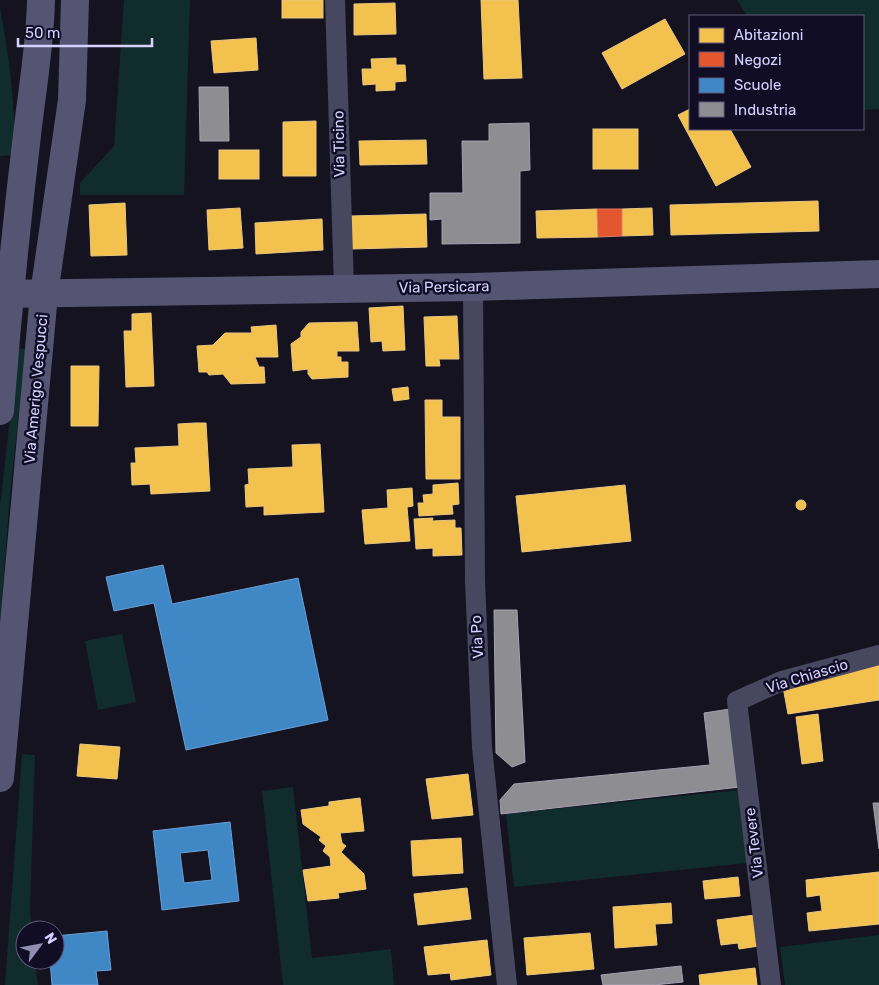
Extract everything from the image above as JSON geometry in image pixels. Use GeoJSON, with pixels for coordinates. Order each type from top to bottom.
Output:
{"type":"FeatureCollection","features":[{"type":"Feature","properties":{"kind":"street","name":"Via Amerigo Vespucci"},"geometry":{"type":"LineString","coordinates":[[0,778],[44,294],[72,100],[75,0]]}},
{"type":"Feature","properties":{"kind":"street","name":"Via Ticino"},"geometry":{"type":"LineString","coordinates":[[336,0],[344,288]]}},
{"type":"Feature","properties":{"kind":"street"},"geometry":{"type":"LineString","coordinates":[[0,411],[3,292],[38,63],[41,12]]}},
{"type":"Feature","properties":{"kind":"street","name":"Via Persicara"},"geometry":{"type":"LineString","coordinates":[[3,292],[44,294],[344,288],[472,288],[879,274]]}},
{"type":"Feature","properties":{"kind":"street","name":"Via Po"},"geometry":{"type":"LineString","coordinates":[[472,288],[475,582],[482,747],[507,985]]}},
{"type":"Feature","properties":{"kind":"street","name":"Via Chiascio"},"geometry":{"type":"LineString","coordinates":[[737,701],[782,681],[879,655]]}},
{"type":"Feature","properties":{"kind":"street","name":"Via Tevere"},"geometry":{"type":"LineString","coordinates":[[737,701],[771,985]]}},
{"type":"Feature","properties":{"kind":"green space"},"geometry":{"type":"Polygon","coordinates":[[[124,0],[190,0],[184,195],[80,195],[80,183],[114,146],[124,0]]]}},
{"type":"Feature","properties":{"kind":"green space"},"geometry":{"type":"Polygon","coordinates":[[[737,0],[879,0],[879,109],[864,110],[864,15],[746,15],[737,0]]]}},
{"type":"Feature","properties":{"kind":"green space"},"geometry":{"type":"Polygon","coordinates":[[[0,7],[11,81],[14,155],[0,156],[0,7]]]}},
{"type":"Feature","properties":{"kind":"green space"},"geometry":{"type":"Polygon","coordinates":[[[18,348],[26,349],[10,494],[0,626],[0,506],[18,348]]]}},
{"type":"Feature","properties":{"kind":"green space"},"geometry":{"type":"Polygon","coordinates":[[[122,634],[136,702],[98,710],[85,641],[122,634]]]}},
{"type":"Feature","properties":{"kind":"green space"},"geometry":{"type":"Polygon","coordinates":[[[22,754],[35,755],[31,920],[15,920],[15,970],[36,970],[38,985],[5,985],[22,754]]]}},
{"type":"Feature","properties":{"kind":"green space"},"geometry":{"type":"Polygon","coordinates":[[[293,787],[312,958],[391,949],[394,985],[283,985],[262,791],[293,787]]]}},
{"type":"Feature","properties":{"kind":"green space"},"geometry":{"type":"Polygon","coordinates":[[[740,790],[748,863],[514,887],[506,814],[740,790]]]}},
{"type":"Feature","properties":{"kind":"green space"},"geometry":{"type":"Polygon","coordinates":[[[879,935],[879,985],[785,985],[780,947],[879,935]]]}},
{"type":"Feature","properties":{"kind":"building: Abitazioni"},"geometry":{"type":"Polygon","coordinates":[[[282,0],[323,0],[323,18],[282,18],[282,0]]]}},
{"type":"Feature","properties":{"kind":"building: Abitazioni"},"geometry":{"type":"Polygon","coordinates":[[[481,0],[518,0],[522,78],[484,79],[481,0]]]}},
{"type":"Feature","properties":{"kind":"building: Abitazioni"},"geometry":{"type":"Polygon","coordinates":[[[395,3],[396,34],[354,35],[354,4],[395,3]]]}},
{"type":"Feature","properties":{"kind":"building: Abitazioni"},"geometry":{"type":"Polygon","coordinates":[[[665,19],[685,54],[622,89],[602,53],[665,19]]]}},
{"type":"Feature","properties":{"kind":"building: Abitazioni"},"geometry":{"type":"Polygon","coordinates":[[[256,38],[258,70],[214,73],[211,41],[256,38]]]}},
{"type":"Feature","properties":{"kind":"building: Abitazioni"},"geometry":{"type":"Polygon","coordinates":[[[396,58],[396,65],[405,65],[406,81],[395,82],[395,90],[376,91],[376,84],[363,85],[362,69],[372,69],[371,59],[396,58]]]}},
{"type":"Feature","properties":{"kind":"building: Abitazioni"},"geometry":{"type":"Polygon","coordinates":[[[689,110],[689,130],[731,130],[751,167],[716,186],[678,115],[689,110]]]}},
{"type":"Feature","properties":{"kind":"building: Abitazioni"},"geometry":{"type":"Polygon","coordinates":[[[316,121],[316,176],[283,176],[283,122],[316,121]]]}},
{"type":"Feature","properties":{"kind":"building: Abitazioni"},"geometry":{"type":"Polygon","coordinates":[[[593,129],[638,129],[638,169],[593,169],[593,129]]]}},
{"type":"Feature","properties":{"kind":"building: Abitazioni"},"geometry":{"type":"Polygon","coordinates":[[[426,140],[427,164],[360,165],[359,141],[426,140]]]}},
{"type":"Feature","properties":{"kind":"building: Abitazioni"},"geometry":{"type":"Polygon","coordinates":[[[219,150],[259,150],[259,179],[219,179],[219,150]]]}},
{"type":"Feature","properties":{"kind":"building: Abitazioni"},"geometry":{"type":"Polygon","coordinates":[[[818,201],[819,231],[671,235],[670,205],[818,201]]]}},
{"type":"Feature","properties":{"kind":"building: Abitazioni"},"geometry":{"type":"Polygon","coordinates":[[[125,203],[127,255],[91,256],[89,205],[125,203]]]}},
{"type":"Feature","properties":{"kind":"building: Abitazioni"},"geometry":{"type":"Polygon","coordinates":[[[240,208],[243,248],[209,250],[207,210],[240,208]]]}},
{"type":"Feature","properties":{"kind":"building: Abitazioni"},"geometry":{"type":"Polygon","coordinates":[[[652,208],[653,235],[622,236],[622,209],[652,208]]]}},
{"type":"Feature","properties":{"kind":"building: Abitazioni"},"geometry":{"type":"Polygon","coordinates":[[[597,209],[598,237],[537,238],[536,211],[597,209]]]}},
{"type":"Feature","properties":{"kind":"building: Abitazioni"},"geometry":{"type":"Polygon","coordinates":[[[426,214],[427,247],[351,249],[350,216],[426,214]]]}},
{"type":"Feature","properties":{"kind":"building: Abitazioni"},"geometry":{"type":"Polygon","coordinates":[[[322,219],[323,250],[256,254],[255,223],[322,219]]]}},
{"type":"Feature","properties":{"kind":"building: Abitazioni"},"geometry":{"type":"Polygon","coordinates":[[[403,306],[405,350],[383,351],[382,341],[371,342],[369,308],[403,306]]]}},
{"type":"Feature","properties":{"kind":"building: Abitazioni"},"geometry":{"type":"Polygon","coordinates":[[[151,313],[154,386],[126,387],[124,331],[132,331],[132,314],[151,313]]]}},
{"type":"Feature","properties":{"kind":"building: Abitazioni"},"geometry":{"type":"Polygon","coordinates":[[[457,316],[459,359],[439,359],[440,366],[426,366],[424,317],[457,316]]]}},
{"type":"Feature","properties":{"kind":"building: Abitazioni"},"geometry":{"type":"Polygon","coordinates":[[[357,322],[359,351],[337,351],[337,357],[341,357],[341,362],[348,362],[348,377],[312,379],[308,374],[308,369],[293,371],[291,344],[301,337],[301,332],[309,323],[357,322]]]}},
{"type":"Feature","properties":{"kind":"building: Abitazioni"},"geometry":{"type":"Polygon","coordinates":[[[276,325],[278,357],[255,357],[259,367],[264,367],[265,383],[231,384],[223,374],[209,375],[207,372],[199,372],[197,346],[213,345],[225,333],[252,333],[251,327],[276,325]]]}},
{"type":"Feature","properties":{"kind":"building: Abitazioni"},"geometry":{"type":"Polygon","coordinates":[[[71,366],[99,366],[98,426],[71,426],[71,366]]]}},
{"type":"Feature","properties":{"kind":"building: Abitazioni"},"geometry":{"type":"Polygon","coordinates":[[[408,387],[409,399],[394,401],[392,389],[408,387]]]}},
{"type":"Feature","properties":{"kind":"building: Abitazioni"},"geometry":{"type":"Polygon","coordinates":[[[425,400],[442,400],[442,417],[460,417],[460,479],[426,479],[425,400]]]}},
{"type":"Feature","properties":{"kind":"building: Abitazioni"},"geometry":{"type":"Polygon","coordinates":[[[206,423],[210,491],[151,494],[150,484],[132,485],[131,463],[136,463],[135,448],[179,446],[178,424],[206,423]]]}},
{"type":"Feature","properties":{"kind":"building: Abitazioni"},"geometry":{"type":"Polygon","coordinates":[[[320,444],[324,512],[264,515],[264,506],[246,507],[245,485],[249,484],[248,469],[293,467],[292,445],[320,444]]]}},
{"type":"Feature","properties":{"kind":"building: Abitazioni"},"geometry":{"type":"Polygon","coordinates":[[[458,483],[459,504],[452,505],[453,514],[419,516],[418,503],[424,503],[423,495],[433,494],[433,485],[458,483]]]}},
{"type":"Feature","properties":{"kind":"building: Abitazioni"},"geometry":{"type":"Polygon","coordinates":[[[625,485],[631,541],[522,552],[516,496],[625,485]]]}},
{"type":"Feature","properties":{"kind":"building: Abitazioni"},"geometry":{"type":"Polygon","coordinates":[[[412,488],[413,506],[407,507],[410,541],[365,544],[362,510],[388,508],[387,490],[412,488]]]}},
{"type":"Feature","properties":{"kind":"building: Abitazioni"},"geometry":{"type":"Polygon","coordinates":[[[799,500],[803,500],[806,505],[805,509],[799,510],[796,507],[796,503],[799,500]]]}},
{"type":"Feature","properties":{"kind":"building: Abitazioni"},"geometry":{"type":"Polygon","coordinates":[[[433,518],[432,521],[455,520],[455,528],[461,528],[462,555],[433,556],[433,548],[416,549],[414,519],[433,518]]]}},
{"type":"Feature","properties":{"kind":"building: Abitazioni"},"geometry":{"type":"Polygon","coordinates":[[[879,662],[879,700],[788,714],[783,687],[879,662]]]}},
{"type":"Feature","properties":{"kind":"building: Abitazioni"},"geometry":{"type":"Polygon","coordinates":[[[818,714],[823,761],[802,764],[796,717],[818,714]]]}},
{"type":"Feature","properties":{"kind":"building: Abitazioni"},"geometry":{"type":"Polygon","coordinates":[[[80,744],[120,747],[117,779],[77,776],[80,744]]]}},
{"type":"Feature","properties":{"kind":"building: Abitazioni"},"geometry":{"type":"Polygon","coordinates":[[[468,774],[473,815],[432,819],[426,779],[468,774]]]}},
{"type":"Feature","properties":{"kind":"building: Abitazioni"},"geometry":{"type":"Polygon","coordinates":[[[360,798],[364,831],[340,833],[342,843],[346,846],[341,852],[364,874],[366,889],[338,893],[339,898],[308,901],[303,870],[331,866],[330,857],[323,851],[326,846],[319,840],[321,837],[303,824],[301,810],[329,806],[329,802],[360,798]]]}},
{"type":"Feature","properties":{"kind":"building: Abitazioni"},"geometry":{"type":"Polygon","coordinates":[[[461,838],[463,873],[413,876],[411,841],[461,838]]]}},
{"type":"Feature","properties":{"kind":"building: Abitazioni"},"geometry":{"type":"Polygon","coordinates":[[[879,872],[879,924],[809,931],[807,913],[822,911],[820,895],[807,897],[806,880],[879,872]]]}},
{"type":"Feature","properties":{"kind":"building: Abitazioni"},"geometry":{"type":"Polygon","coordinates":[[[738,877],[740,896],[705,899],[703,881],[738,877]]]}},
{"type":"Feature","properties":{"kind":"building: Abitazioni"},"geometry":{"type":"Polygon","coordinates":[[[467,888],[471,919],[418,925],[414,894],[467,888]]]}},
{"type":"Feature","properties":{"kind":"building: Abitazioni"},"geometry":{"type":"Polygon","coordinates":[[[671,903],[672,923],[655,924],[657,945],[615,948],[613,907],[671,903]]]}},
{"type":"Feature","properties":{"kind":"building: Abitazioni"},"geometry":{"type":"Polygon","coordinates":[[[755,915],[759,946],[739,949],[738,943],[721,945],[717,920],[755,915]]]}},
{"type":"Feature","properties":{"kind":"building: Abitazioni"},"geometry":{"type":"Polygon","coordinates":[[[590,933],[594,969],[527,975],[524,938],[590,933]]]}},
{"type":"Feature","properties":{"kind":"building: Abitazioni"},"geometry":{"type":"Polygon","coordinates":[[[487,940],[491,975],[451,980],[450,973],[428,975],[424,947],[487,940]]]}},
{"type":"Feature","properties":{"kind":"building: Abitazioni"},"geometry":{"type":"Polygon","coordinates":[[[755,968],[757,985],[700,985],[699,975],[755,968]]]}},
{"type":"Feature","properties":{"kind":"building: Negozi"},"geometry":{"type":"Polygon","coordinates":[[[597,209],[622,209],[622,236],[598,237],[597,209]]]}},
{"type":"Feature","properties":{"kind":"building: Scuole"},"geometry":{"type":"Polygon","coordinates":[[[163,565],[172,604],[298,578],[328,720],[186,750],[154,603],[114,611],[106,577],[163,565]]]}},
{"type":"Feature","properties":{"kind":"building: Scuole"},"geometry":{"type":"Polygon","coordinates":[[[230,822],[239,901],[162,910],[153,831],[230,822]],[[208,850],[180,853],[184,883],[212,880],[208,850]]]}},
{"type":"Feature","properties":{"kind":"building: Scuole"},"geometry":{"type":"Polygon","coordinates":[[[107,931],[111,970],[96,971],[98,985],[52,985],[51,970],[65,970],[65,935],[107,931]]]}},
{"type":"Feature","properties":{"kind":"building: Industria"},"geometry":{"type":"Polygon","coordinates":[[[199,87],[228,87],[229,141],[200,141],[199,87]]]}},
{"type":"Feature","properties":{"kind":"building: Industria"},"geometry":{"type":"Polygon","coordinates":[[[529,123],[530,170],[520,171],[520,243],[442,244],[442,219],[430,220],[430,193],[463,193],[462,141],[489,141],[489,124],[529,123]]]}},
{"type":"Feature","properties":{"kind":"building: Industria"},"geometry":{"type":"Polygon","coordinates":[[[494,610],[517,610],[525,762],[512,767],[496,753],[494,610]]]}},
{"type":"Feature","properties":{"kind":"building: Industria"},"geometry":{"type":"Polygon","coordinates":[[[730,709],[740,787],[501,814],[500,800],[514,784],[710,765],[704,713],[730,709]]]}},
{"type":"Feature","properties":{"kind":"building: Industria"},"geometry":{"type":"Polygon","coordinates":[[[873,803],[879,803],[879,849],[873,803]]]}},
{"type":"Feature","properties":{"kind":"building: Industria"},"geometry":{"type":"Polygon","coordinates":[[[681,966],[683,982],[654,985],[603,985],[601,975],[681,966]]]}}]}
